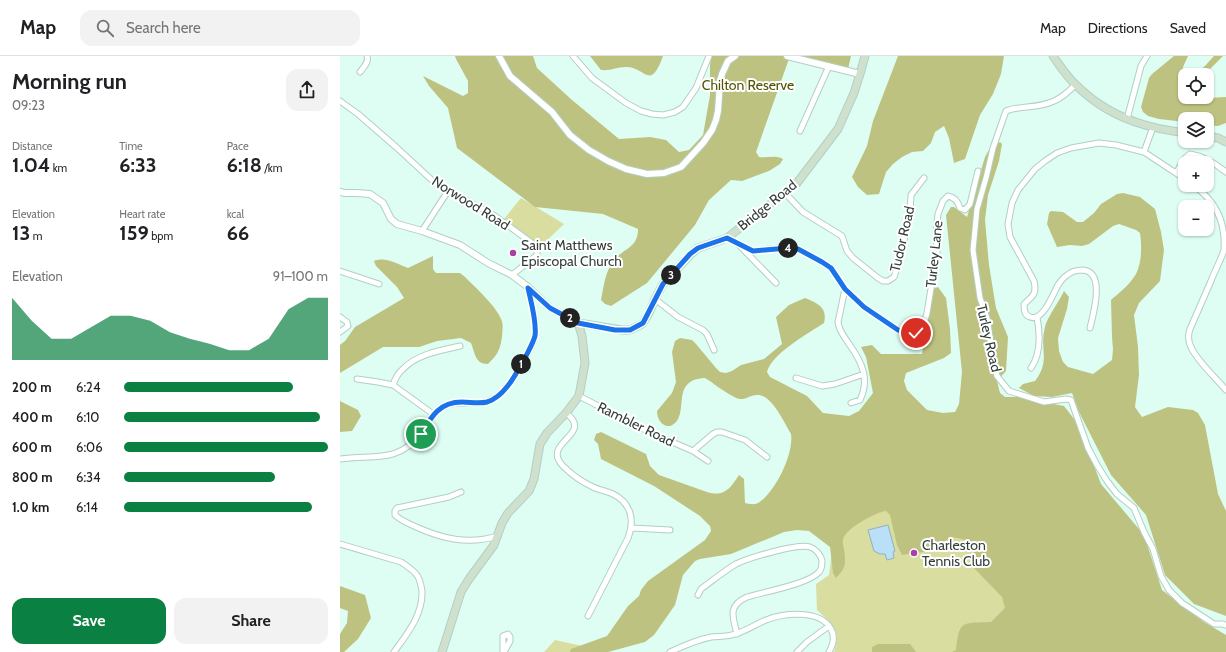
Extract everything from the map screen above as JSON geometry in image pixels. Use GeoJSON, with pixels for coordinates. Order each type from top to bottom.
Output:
{"type":"FeatureCollection","features":[{"type":"Feature","properties":{"kind":"main road","name":"Bridge Road"},"geometry":{"type":"LineString","coordinates":[[578,323],[615,330],[630,330],[643,323],[663,284],[690,254],[698,248],[727,238],[797,183],[838,129],[854,93],[865,56]]}},
{"type":"Feature","properties":{"kind":"main road"},"geometry":{"type":"LineString","coordinates":[[1053,56],[1075,85],[1097,102],[1127,119],[1147,126],[1178,131]]}},
{"type":"Feature","properties":{"kind":"main road"},"geometry":{"type":"LineString","coordinates":[[1214,137],[1226,142]]}},
{"type":"Feature","properties":{"kind":"main road"},"geometry":{"type":"LineString","coordinates":[[442,652],[461,592],[494,545],[502,523],[508,513],[529,491],[534,480],[536,459],[540,444],[547,433],[566,414],[579,396],[585,363],[582,336],[578,323]]}},
{"type":"Feature","properties":{"kind":"street"},"geometry":{"type":"LineString","coordinates":[[360,72],[365,66],[368,59],[367,56]]}},
{"type":"Feature","properties":{"kind":"street"},"geometry":{"type":"LineString","coordinates":[[499,56],[510,76],[552,112],[570,135],[589,150],[608,161],[626,169],[647,174],[664,173],[681,167],[703,143],[712,130],[716,120],[722,74],[728,58],[735,56]]}},
{"type":"Feature","properties":{"kind":"street"},"geometry":{"type":"LineString","coordinates":[[573,56],[592,78],[626,103],[640,111],[663,115],[674,112],[683,107],[696,88],[709,56]]}},
{"type":"Feature","properties":{"kind":"street"},"geometry":{"type":"LineString","coordinates":[[787,56],[860,74]]}},
{"type":"Feature","properties":{"kind":"street"},"geometry":{"type":"LineString","coordinates":[[1127,119],[1141,66],[1147,56]]}},
{"type":"Feature","properties":{"kind":"street"},"geometry":{"type":"LineString","coordinates":[[800,131],[829,66]]}},
{"type":"Feature","properties":{"kind":"street","name":"Turley Road"},"geometry":{"type":"LineString","coordinates":[[1075,85],[1062,98],[1052,102],[1006,111],[993,148],[977,209],[973,250],[980,298],[987,318],[991,356],[996,376],[1009,391],[1044,402],[1066,398],[1071,400],[1088,448],[1107,481],[1117,494],[1134,508],[1153,549],[1161,576],[1169,590],[1182,603],[1214,624],[1222,624],[1226,626]]}},
{"type":"Feature","properties":{"kind":"street","name":"Norwood Road"},"geometry":{"type":"LineString","coordinates":[[340,101],[358,114],[396,147],[435,184],[495,216],[536,246],[537,255],[512,275]]}},
{"type":"Feature","properties":{"kind":"street"},"geometry":{"type":"LineString","coordinates":[[1144,152],[1154,127]]}},
{"type":"Feature","properties":{"kind":"street"},"geometry":{"type":"LineString","coordinates":[[1090,328],[1096,303],[1097,290],[1096,283],[1087,271],[1077,270],[1070,272],[1065,276],[1043,312],[1036,317],[1031,318],[1025,313],[1024,304],[1032,298],[1036,290],[1034,281],[1010,237],[1008,224],[1012,203],[1018,190],[1035,169],[1057,153],[1071,148],[1100,142],[1144,152],[1176,173],[1185,158],[1190,154],[1205,159],[1226,172]]}},
{"type":"Feature","properties":{"kind":"street","name":"Turley Lane"},"geometry":{"type":"LineString","coordinates":[[738,244],[753,251],[788,248],[798,249],[831,268],[845,289],[864,307],[898,330],[907,333],[916,333],[921,331],[927,313],[937,252],[936,233],[938,214],[943,202],[948,196],[953,197],[958,202],[960,208],[965,210],[970,204],[978,171]]}},
{"type":"Feature","properties":{"kind":"street","name":"Tudor Road"},"geometry":{"type":"LineString","coordinates":[[785,193],[803,212],[842,236],[847,251],[853,258],[878,278],[883,281],[888,281],[894,277],[900,259],[910,213],[911,195],[924,178]]}},
{"type":"Feature","properties":{"kind":"street"},"geometry":{"type":"LineString","coordinates":[[422,231],[448,191]]}},
{"type":"Feature","properties":{"kind":"street","name":"Bridge Road"},"geometry":{"type":"LineString","coordinates":[[340,192],[370,194],[383,203],[391,219],[397,224],[422,231],[460,245],[488,263],[512,275],[550,308],[578,323]]}},
{"type":"Feature","properties":{"kind":"street"},"geometry":{"type":"LineString","coordinates":[[1202,192],[1210,199],[1218,210],[1224,226],[1225,243],[1218,265],[1190,328],[1189,338],[1191,347],[1195,354],[1226,390]]}},
{"type":"Feature","properties":{"kind":"street"},"geometry":{"type":"LineString","coordinates":[[727,238],[738,244],[776,283]]}},
{"type":"Feature","properties":{"kind":"street"},"geometry":{"type":"LineString","coordinates":[[340,271],[378,284]]}},
{"type":"Feature","properties":{"kind":"street"},"geometry":{"type":"LineString","coordinates":[[340,459],[349,457],[382,457],[397,453],[410,446],[421,434],[433,414],[440,408],[460,402],[487,402],[495,398],[506,388],[517,373],[535,336],[535,323],[528,288]]}},
{"type":"Feature","properties":{"kind":"street"},"geometry":{"type":"LineString","coordinates":[[845,289],[838,322],[839,327],[856,354],[862,366],[865,379],[863,394],[860,400],[851,403]]}},
{"type":"Feature","properties":{"kind":"street"},"geometry":{"type":"LineString","coordinates":[[655,299],[678,317],[703,330],[707,334],[714,350]]}},
{"type":"Feature","properties":{"kind":"street"},"geometry":{"type":"LineString","coordinates":[[340,317],[347,322],[348,326],[340,332]]}},
{"type":"Feature","properties":{"kind":"street"},"geometry":{"type":"LineString","coordinates":[[1031,368],[1036,361],[1038,348],[1038,325],[1036,317]]}},
{"type":"Feature","properties":{"kind":"street"},"geometry":{"type":"LineString","coordinates":[[394,385],[396,378],[402,369],[414,360],[460,346]]}},
{"type":"Feature","properties":{"kind":"street"},"geometry":{"type":"LineString","coordinates":[[796,378],[822,386],[835,384],[864,374]]}},
{"type":"Feature","properties":{"kind":"street"},"geometry":{"type":"LineString","coordinates":[[357,379],[394,385],[433,414]]}},
{"type":"Feature","properties":{"kind":"street","name":"Rambler Road"},"geometry":{"type":"LineString","coordinates":[[579,396],[649,432],[693,451],[708,461]]}},
{"type":"Feature","properties":{"kind":"street"},"geometry":{"type":"LineString","coordinates":[[566,414],[575,423],[575,428],[572,434],[558,449],[557,457],[562,465],[577,478],[592,487],[612,494],[621,500],[628,508],[631,517],[632,528],[628,538],[588,616]]}},
{"type":"Feature","properties":{"kind":"street"},"geometry":{"type":"LineString","coordinates":[[693,451],[713,434],[722,432],[745,440],[767,457]]}},
{"type":"Feature","properties":{"kind":"street"},"geometry":{"type":"LineString","coordinates":[[461,492],[449,497],[402,506],[397,508],[395,515],[418,528],[440,537],[454,540],[488,539],[498,536]]}},
{"type":"Feature","properties":{"kind":"street"},"geometry":{"type":"LineString","coordinates":[[632,528],[670,530]]}},
{"type":"Feature","properties":{"kind":"street"},"geometry":{"type":"LineString","coordinates":[[340,544],[401,562],[410,567],[418,575],[421,584],[422,597],[419,610],[412,626],[394,652]]}},
{"type":"Feature","properties":{"kind":"street"},"geometry":{"type":"LineString","coordinates":[[698,595],[701,589],[736,564],[776,551],[810,547],[816,551],[822,561],[822,568],[818,573],[804,582],[742,599],[734,607],[732,613],[737,634]]}},
{"type":"Feature","properties":{"kind":"street"},"geometry":{"type":"LineString","coordinates":[[670,652],[698,640],[737,634],[766,620],[781,616],[801,615],[816,617],[825,621],[829,626],[833,632],[834,639],[829,652]]}},
{"type":"Feature","properties":{"kind":"street"},"geometry":{"type":"LineString","coordinates":[[797,652],[807,642],[829,626]]}},
{"type":"Feature","properties":{"kind":"green space","name":"Chilton Reserve"},"geometry":{"type":"Polygon","coordinates":[[[455,56],[533,56],[537,68],[572,100],[619,139],[650,137],[666,140],[679,152],[689,150],[703,135],[710,95],[710,64],[712,56],[790,56],[756,152],[759,157],[774,157],[783,159],[780,164],[769,171],[742,181],[731,180],[709,200],[695,225],[647,283],[611,306],[605,304],[601,300],[607,274],[614,260],[636,240],[638,229],[603,214],[535,207],[457,148],[448,108],[429,86],[423,76],[463,96],[468,93],[468,81],[455,56]]]}},
{"type":"Feature","properties":{"kind":"green space"},"geometry":{"type":"Polygon","coordinates":[[[590,56],[663,56],[655,73],[647,75],[633,68],[626,67],[601,70],[590,56]]]}},
{"type":"Feature","properties":{"kind":"green space"},"geometry":{"type":"Polygon","coordinates":[[[796,56],[851,56],[848,69],[796,56]]]}},
{"type":"Feature","properties":{"kind":"green space"},"geometry":{"type":"Polygon","coordinates":[[[898,56],[1004,56],[1001,74],[993,94],[980,115],[965,159],[954,163],[949,138],[944,126],[935,132],[931,143],[923,151],[912,152],[893,164],[886,172],[879,194],[867,195],[858,187],[852,177],[867,146],[873,121],[898,56]]]}},
{"type":"Feature","properties":{"kind":"green space"},"geometry":{"type":"Polygon","coordinates":[[[1174,56],[1188,56],[1183,68],[1178,68],[1178,104],[1214,104],[1214,98],[1226,97],[1226,123],[1218,126],[1214,126],[1214,112],[1178,112],[1178,121],[1148,116],[1143,112],[1141,107],[1149,78],[1174,56]]]}},
{"type":"Feature","properties":{"kind":"green space"},"geometry":{"type":"Polygon","coordinates":[[[1214,56],[1223,56],[1211,68],[1202,68],[1214,56]]]}},
{"type":"Feature","properties":{"kind":"green space"},"geometry":{"type":"Polygon","coordinates":[[[1000,142],[1002,144],[999,161],[988,195],[985,220],[989,265],[996,308],[1008,337],[1006,371],[997,381],[1000,393],[1005,397],[1018,397],[1064,406],[1078,424],[1101,484],[1144,535],[1162,590],[1204,622],[1226,635],[1226,652],[952,652],[956,650],[959,633],[964,625],[968,623],[991,622],[1005,608],[1002,597],[973,567],[973,547],[972,544],[966,540],[951,537],[930,551],[902,555],[897,545],[890,515],[886,511],[875,514],[854,526],[845,536],[843,540],[845,558],[844,565],[842,571],[836,578],[833,573],[830,547],[809,531],[797,530],[784,532],[731,554],[695,561],[683,575],[675,605],[654,635],[645,642],[608,652],[570,652],[571,649],[607,636],[628,606],[639,596],[641,590],[648,581],[705,540],[711,531],[710,526],[700,516],[654,486],[601,459],[598,444],[594,440],[596,434],[601,432],[646,454],[650,466],[659,475],[707,492],[722,493],[726,491],[739,475],[744,479],[745,503],[750,504],[758,503],[771,491],[782,472],[790,452],[791,434],[778,411],[768,400],[763,396],[758,395],[744,399],[736,398],[705,378],[692,381],[686,386],[683,394],[680,414],[676,422],[669,426],[663,424],[657,415],[657,411],[672,393],[676,382],[672,352],[675,341],[680,338],[692,340],[720,372],[726,373],[741,365],[764,359],[782,344],[776,317],[789,305],[805,298],[823,309],[825,318],[824,323],[783,351],[770,365],[767,372],[770,377],[807,396],[823,413],[849,416],[859,411],[873,393],[866,357],[861,347],[872,345],[881,354],[922,354],[933,290],[938,287],[946,298],[951,353],[944,358],[906,373],[904,381],[907,390],[927,410],[943,413],[955,412],[959,404],[962,372],[946,215],[951,207],[954,207],[967,217],[985,157],[990,148],[1000,142]]]}},
{"type":"Feature","properties":{"kind":"green space"},"geometry":{"type":"Polygon","coordinates":[[[1123,193],[1140,197],[1155,209],[1164,250],[1160,281],[1139,303],[1134,315],[1138,347],[1139,375],[1135,407],[1142,417],[1168,407],[1193,410],[1198,413],[1205,425],[1218,494],[1226,511],[1226,616],[1194,604],[1165,575],[1146,515],[1111,475],[1079,412],[1072,393],[1052,397],[1034,396],[1019,388],[1023,384],[1035,381],[1040,374],[1044,361],[1043,342],[1045,327],[1064,291],[1069,297],[1058,338],[1059,351],[1063,362],[1068,367],[1093,374],[1112,360],[1111,300],[1129,283],[1137,272],[1141,256],[1140,233],[1119,224],[1113,226],[1089,244],[1082,246],[1070,245],[1057,247],[1047,224],[1049,213],[1051,211],[1063,212],[1077,222],[1083,222],[1094,213],[1101,204],[1117,194],[1123,193]]]}},
{"type":"Feature","properties":{"kind":"green space"},"geometry":{"type":"Polygon","coordinates":[[[521,198],[564,224],[540,247],[504,219],[521,198]]]}},
{"type":"Feature","properties":{"kind":"green space"},"geometry":{"type":"Polygon","coordinates":[[[433,256],[433,269],[436,273],[460,273],[495,308],[501,319],[503,328],[500,346],[494,358],[488,364],[480,362],[476,357],[471,343],[461,338],[437,341],[419,347],[383,347],[340,373],[340,345],[345,341],[355,327],[404,298],[397,287],[376,266],[374,261],[383,259],[408,268],[433,256]]]}},
{"type":"Feature","properties":{"kind":"green space"},"geometry":{"type":"Polygon","coordinates":[[[340,401],[358,410],[361,416],[352,431],[340,432],[340,401]]]}},
{"type":"Feature","properties":{"kind":"green space","name":"Charleston Tennis Club"},"geometry":{"type":"Polygon","coordinates":[[[894,483],[965,517],[1036,602],[985,652],[834,652],[837,638],[836,633],[831,624],[817,610],[816,584],[829,575],[836,520],[894,483]]]}},
{"type":"Feature","properties":{"kind":"green space"},"geometry":{"type":"Polygon","coordinates":[[[340,586],[365,595],[371,618],[358,639],[344,652],[340,652],[340,634],[347,623],[348,611],[340,608],[340,586]]]}},
{"type":"Feature","properties":{"kind":"green space"},"geometry":{"type":"Polygon","coordinates":[[[555,640],[587,647],[583,652],[544,652],[555,640]]]}},
{"type":"Feature","properties":{"kind":"green space"},"geometry":{"type":"Polygon","coordinates":[[[878,644],[910,644],[916,652],[872,652],[872,647],[878,644]]]}},
{"type":"Feature","properties":{"kind":"water"},"geometry":{"type":"Polygon","coordinates":[[[888,525],[895,551],[893,552],[894,558],[887,560],[885,554],[880,554],[874,551],[868,530],[888,525]]]}},
{"type":"Feature","properties":{"kind":"place","name":"Saint Matthews Episcopal Church"},"geometry":{"type":"Point","coordinates":[513,253]}},
{"type":"Feature","properties":{"kind":"place","name":"Charleston Tennis Club"},"geometry":{"type":"Point","coordinates":[914,553]}},
{"type":"Feature","properties":{"kind":"route"},"geometry":{"type":"LineString","coordinates":[[421,434],[433,414],[440,408],[460,402],[487,402],[495,398],[506,388],[517,373],[535,336],[535,323],[528,288],[550,308],[578,323],[615,330],[630,330],[643,323],[663,284],[690,254],[698,248],[727,238],[734,243],[753,251],[778,248],[798,249],[831,268],[845,289],[864,307],[898,330],[907,333],[916,333]]}}]}
